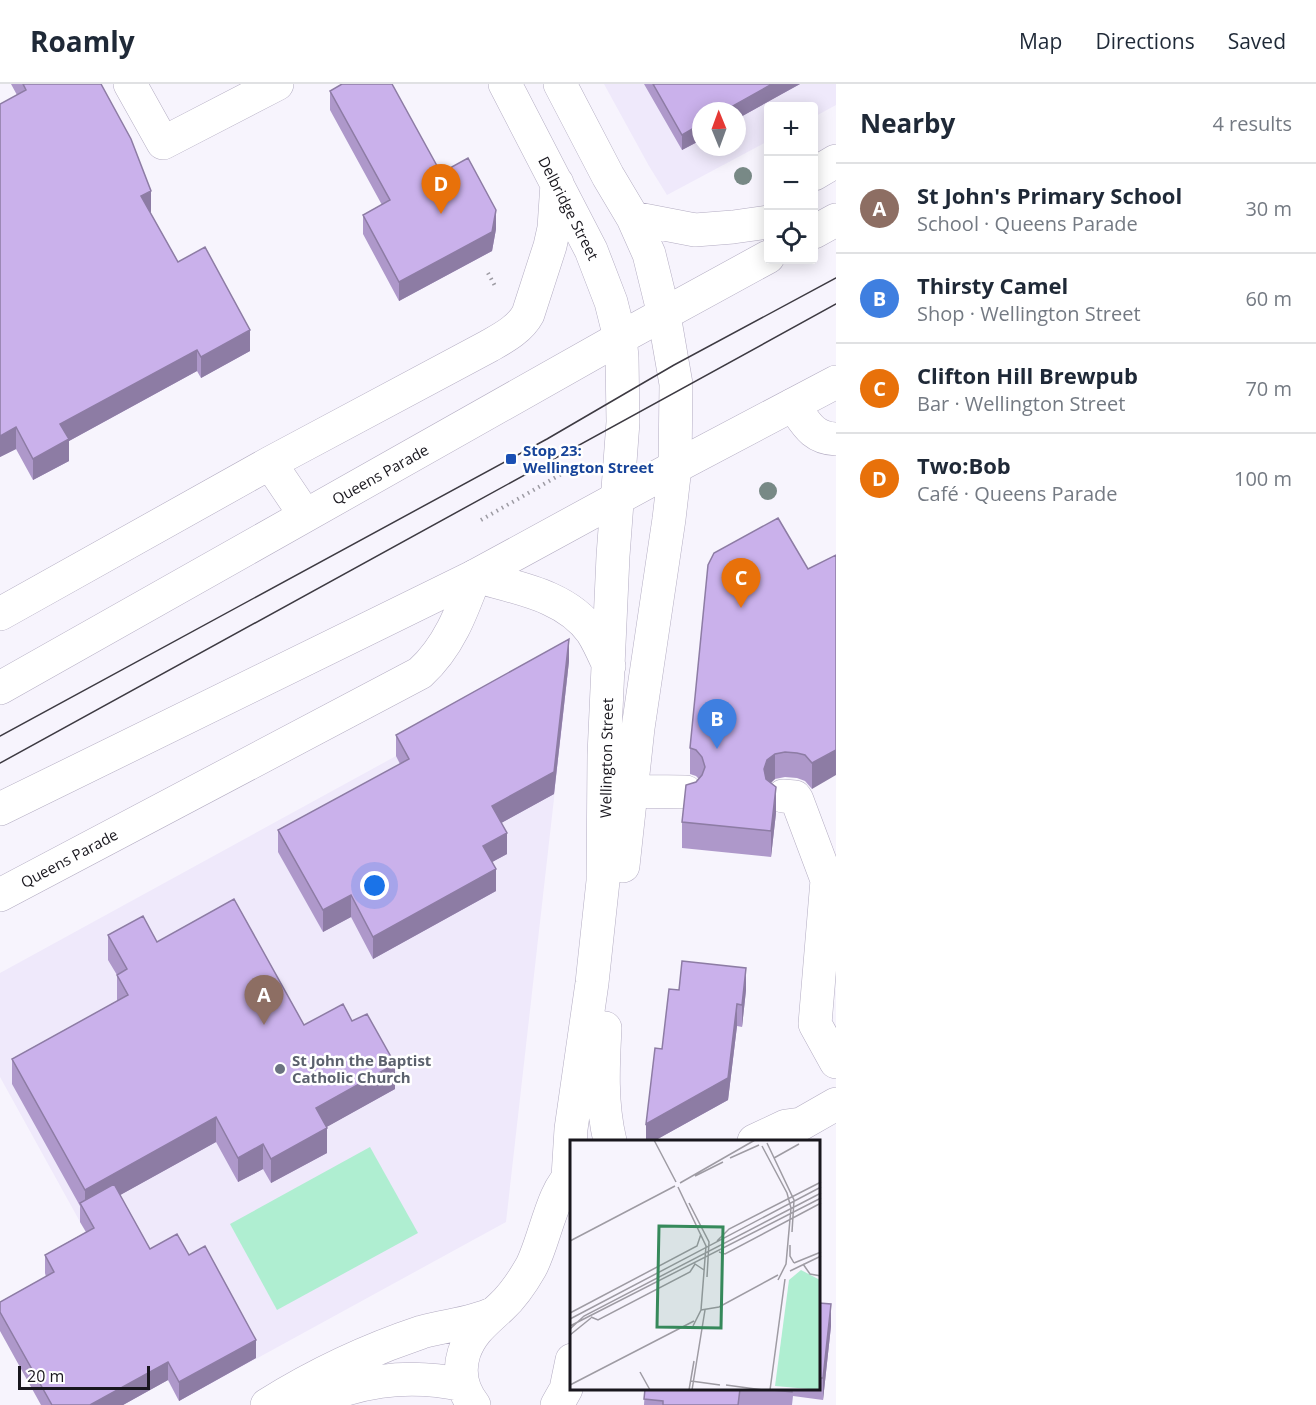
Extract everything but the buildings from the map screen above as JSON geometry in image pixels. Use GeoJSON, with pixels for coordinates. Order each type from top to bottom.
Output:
{"type":"FeatureCollection","features":[{"type":"Feature","properties":{"kind":"street"},"geometry":{"type":"LineString","coordinates":[[130,84],[163,143],[277,84]]}},
{"type":"Feature","properties":{"kind":"street","name":"Delbridge Street"},"geometry":{"type":"LineString","coordinates":[[505,84],[591,250],[614,310],[620,338]]}},
{"type":"Feature","properties":{"kind":"street"},"geometry":{"type":"LineString","coordinates":[[560,84],[608,176],[633,218],[650,254],[664,315]]}},
{"type":"Feature","properties":{"kind":"street"},"geometry":{"type":"LineString","coordinates":[[818,171],[836,160]]}},
{"type":"Feature","properties":{"kind":"street"},"geometry":{"type":"LineString","coordinates":[[0,614],[270,463],[489,346],[521,324],[528,314],[546,261],[554,228],[558,183]]}},
{"type":"Feature","properties":{"kind":"street"},"geometry":{"type":"LineString","coordinates":[[633,218],[695,230],[764,223]]}},
{"type":"Feature","properties":{"kind":"street"},"geometry":{"type":"LineString","coordinates":[[818,229],[836,220]]}},
{"type":"Feature","properties":{"kind":"street","name":"Queens Parade"},"geometry":{"type":"LineString","coordinates":[[0,688],[664,315],[764,252]]}},
{"type":"Feature","properties":{"kind":"street","name":"Wellington Street"},"geometry":{"type":"LineString","coordinates":[[571,1140],[603,881],[618,792],[638,728],[668,532],[675,467],[676,384],[664,315]]}},
{"type":"Feature","properties":{"kind":"street","name":"Wellington Street"},"geometry":{"type":"LineString","coordinates":[[610,1140],[603,1081],[603,1054],[618,792],[604,755],[616,499],[624,395],[620,338]]}},
{"type":"Feature","properties":{"kind":"street"},"geometry":{"type":"LineString","coordinates":[[0,809],[475,576],[836,382]]}},
{"type":"Feature","properties":{"kind":"street"},"geometry":{"type":"LineString","coordinates":[[793,405],[812,431],[824,439],[836,440]]}},
{"type":"Feature","properties":{"kind":"street"},"geometry":{"type":"LineString","coordinates":[[270,463],[305,515]]}},
{"type":"Feature","properties":{"kind":"street"},"geometry":{"type":"LineString","coordinates":[[475,576],[549,598],[566,606],[591,631],[609,666]]}},
{"type":"Feature","properties":{"kind":"street","name":"Queens Parade"},"geometry":{"type":"LineString","coordinates":[[0,895],[420,673],[444,646],[460,615],[475,576]]}},
{"type":"Feature","properties":{"kind":"street"},"geometry":{"type":"LineString","coordinates":[[618,792],[686,792]]}},
{"type":"Feature","properties":{"kind":"street"},"geometry":{"type":"LineString","coordinates":[[783,796],[795,797],[797,800],[831,889],[815,1024],[836,1062]]}},
{"type":"Feature","properties":{"kind":"street"},"geometry":{"type":"LineString","coordinates":[[756,1140],[786,1126],[792,1132],[836,1104]]}},
{"type":"Feature","properties":{"kind":"street"},"geometry":{"type":"LineString","coordinates":[[469,1395],[461,1367],[467,1345],[476,1329],[510,1298],[531,1267],[545,1235],[560,1190],[570,1176]]}},
{"type":"Feature","properties":{"kind":"street"},"geometry":{"type":"LineString","coordinates":[[267,1405],[320,1374],[400,1340],[423,1332],[480,1319],[494,1313]]}},
{"type":"Feature","properties":{"kind":"street"},"geometry":{"type":"LineString","coordinates":[[302,1405],[345,1388],[370,1382],[413,1379],[436,1380],[469,1395]]}},
{"type":"Feature","properties":{"kind":"path"},"geometry":{"type":"LineString","coordinates":[[481,520],[565,472]]}},
{"type":"Feature","properties":{"kind":"shaded area"},"geometry":{"type":"Polygon","coordinates":[[[604,84],[836,84],[836,105],[818,115],[818,102],[764,102],[764,143],[746,153],[746,102],[692,102],[692,156],[740,156],[667,195],[604,84]]]}},
{"type":"Feature","properties":{"kind":"shaded area"},"geometry":{"type":"Polygon","coordinates":[[[553,670],[568,675],[506,1222],[179,1401],[0,1077],[0,973],[553,670]]]}},
{"type":"Feature","properties":{"kind":"green space"},"geometry":{"type":"Polygon","coordinates":[[[370,1147],[418,1233],[277,1310],[230,1224],[370,1147]]]}},
{"type":"Feature","properties":{"kind":"tram line"},"geometry":{"type":"LineString","coordinates":[[0,736],[547,439],[674,365],[836,278]]}},
{"type":"Feature","properties":{"kind":"tram line"},"geometry":{"type":"LineString","coordinates":[[0,763],[836,304]]}},
{"type":"Feature","properties":{"kind":"place","name":"Two:Bob"},"geometry":{"type":"Point","coordinates":[441,214]}},
{"type":"Feature","properties":{"kind":"place","name":"Stop 23: Wellington Street"},"geometry":{"type":"Point","coordinates":[511,459]}},
{"type":"Feature","properties":{"kind":"place","name":"Clifton Hill Brewpub"},"geometry":{"type":"Point","coordinates":[741,608]}},
{"type":"Feature","properties":{"kind":"place","name":"Thirsty Camel"},"geometry":{"type":"Point","coordinates":[717,749]}},
{"type":"Feature","properties":{"kind":"place","name":"St John's Primary School"},"geometry":{"type":"Point","coordinates":[264,1025]}},
{"type":"Feature","properties":{"kind":"place","name":"St John the Baptist Catholic Church"},"geometry":{"type":"Point","coordinates":[280,1069]}}]}
